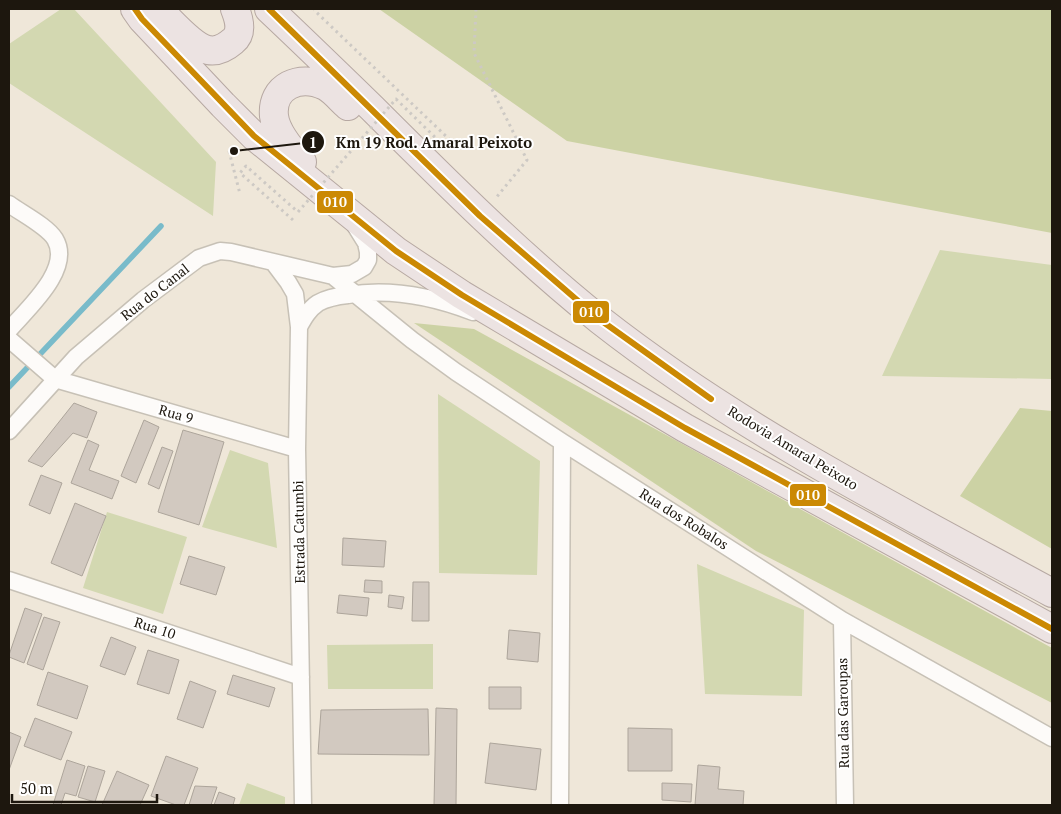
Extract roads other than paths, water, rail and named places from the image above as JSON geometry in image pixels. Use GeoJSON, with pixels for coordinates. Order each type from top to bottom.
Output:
{"type":"FeatureCollection","features":[{"type":"Feature","properties":{"kind":"highway"},"geometry":{"type":"LineString","coordinates":[[135,9],[148,26],[216,99],[254,136],[396,250],[462,295],[685,428],[1052,629]]}},
{"type":"Feature","properties":{"kind":"highway"},"geometry":{"type":"LineString","coordinates":[[158,9],[196,45],[209,50],[224,48],[236,39],[239,24],[236,9]]}},
{"type":"Feature","properties":{"kind":"highway","name":"Rodovia Amaral Peixoto"},"geometry":{"type":"LineString","coordinates":[[269,9],[480,216],[534,264],[614,330],[736,415],[812,461],[887,504],[1052,593]]}},
{"type":"Feature","properties":{"kind":"highway"},"geometry":{"type":"LineString","coordinates":[[340,205],[294,154],[279,131],[274,118],[276,99],[291,84],[302,80],[326,86],[496,248],[534,264]]}},
{"type":"Feature","properties":{"kind":"street"},"geometry":{"type":"LineString","coordinates":[[9,204],[55,238],[60,251],[56,272],[9,330]]}},
{"type":"Feature","properties":{"kind":"street"},"geometry":{"type":"LineString","coordinates":[[333,276],[344,276],[358,272],[368,260],[366,243],[340,205]]}},
{"type":"Feature","properties":{"kind":"street","name":"Rua do Canal"},"geometry":{"type":"LineString","coordinates":[[9,432],[55,379],[93,342],[143,300],[199,258],[209,254],[231,252],[333,276]]}},
{"type":"Feature","properties":{"kind":"street"},"geometry":{"type":"LineString","coordinates":[[273,262],[295,294],[299,327]]}},
{"type":"Feature","properties":{"kind":"street","name":"Rua dos Robalos"},"geometry":{"type":"LineString","coordinates":[[333,276],[456,372],[562,442],[842,620],[1052,738]]}},
{"type":"Feature","properties":{"kind":"street"},"geometry":{"type":"LineString","coordinates":[[299,327],[306,315],[318,303],[328,299],[355,294],[383,292],[420,298],[469,310],[517,329]]}},
{"type":"Feature","properties":{"kind":"street","name":"Estrada Catumbi"},"geometry":{"type":"LineString","coordinates":[[299,327],[297,449],[303,805]]}},
{"type":"Feature","properties":{"kind":"street"},"geometry":{"type":"LineString","coordinates":[[14,344],[55,379]]}},
{"type":"Feature","properties":{"kind":"street","name":"Rua 9"},"geometry":{"type":"LineString","coordinates":[[55,379],[297,449]]}},
{"type":"Feature","properties":{"kind":"street"},"geometry":{"type":"LineString","coordinates":[[560,805],[562,442]]}},
{"type":"Feature","properties":{"kind":"street","name":"Rua 10"},"geometry":{"type":"LineString","coordinates":[[9,580],[301,677]]}},
{"type":"Feature","properties":{"kind":"street","name":"Rua das Garoupas"},"geometry":{"type":"LineString","coordinates":[[842,620],[845,805]]}},
{"type":"Feature","properties":{"kind":"waterway"},"geometry":{"type":"LineString","coordinates":[[9,387],[161,226]]}},
{"type":"Feature","properties":{"kind":"place","name":"Km 19 Rod. Amaral Peixoto"},"geometry":{"type":"Point","coordinates":[234,151]}}]}
